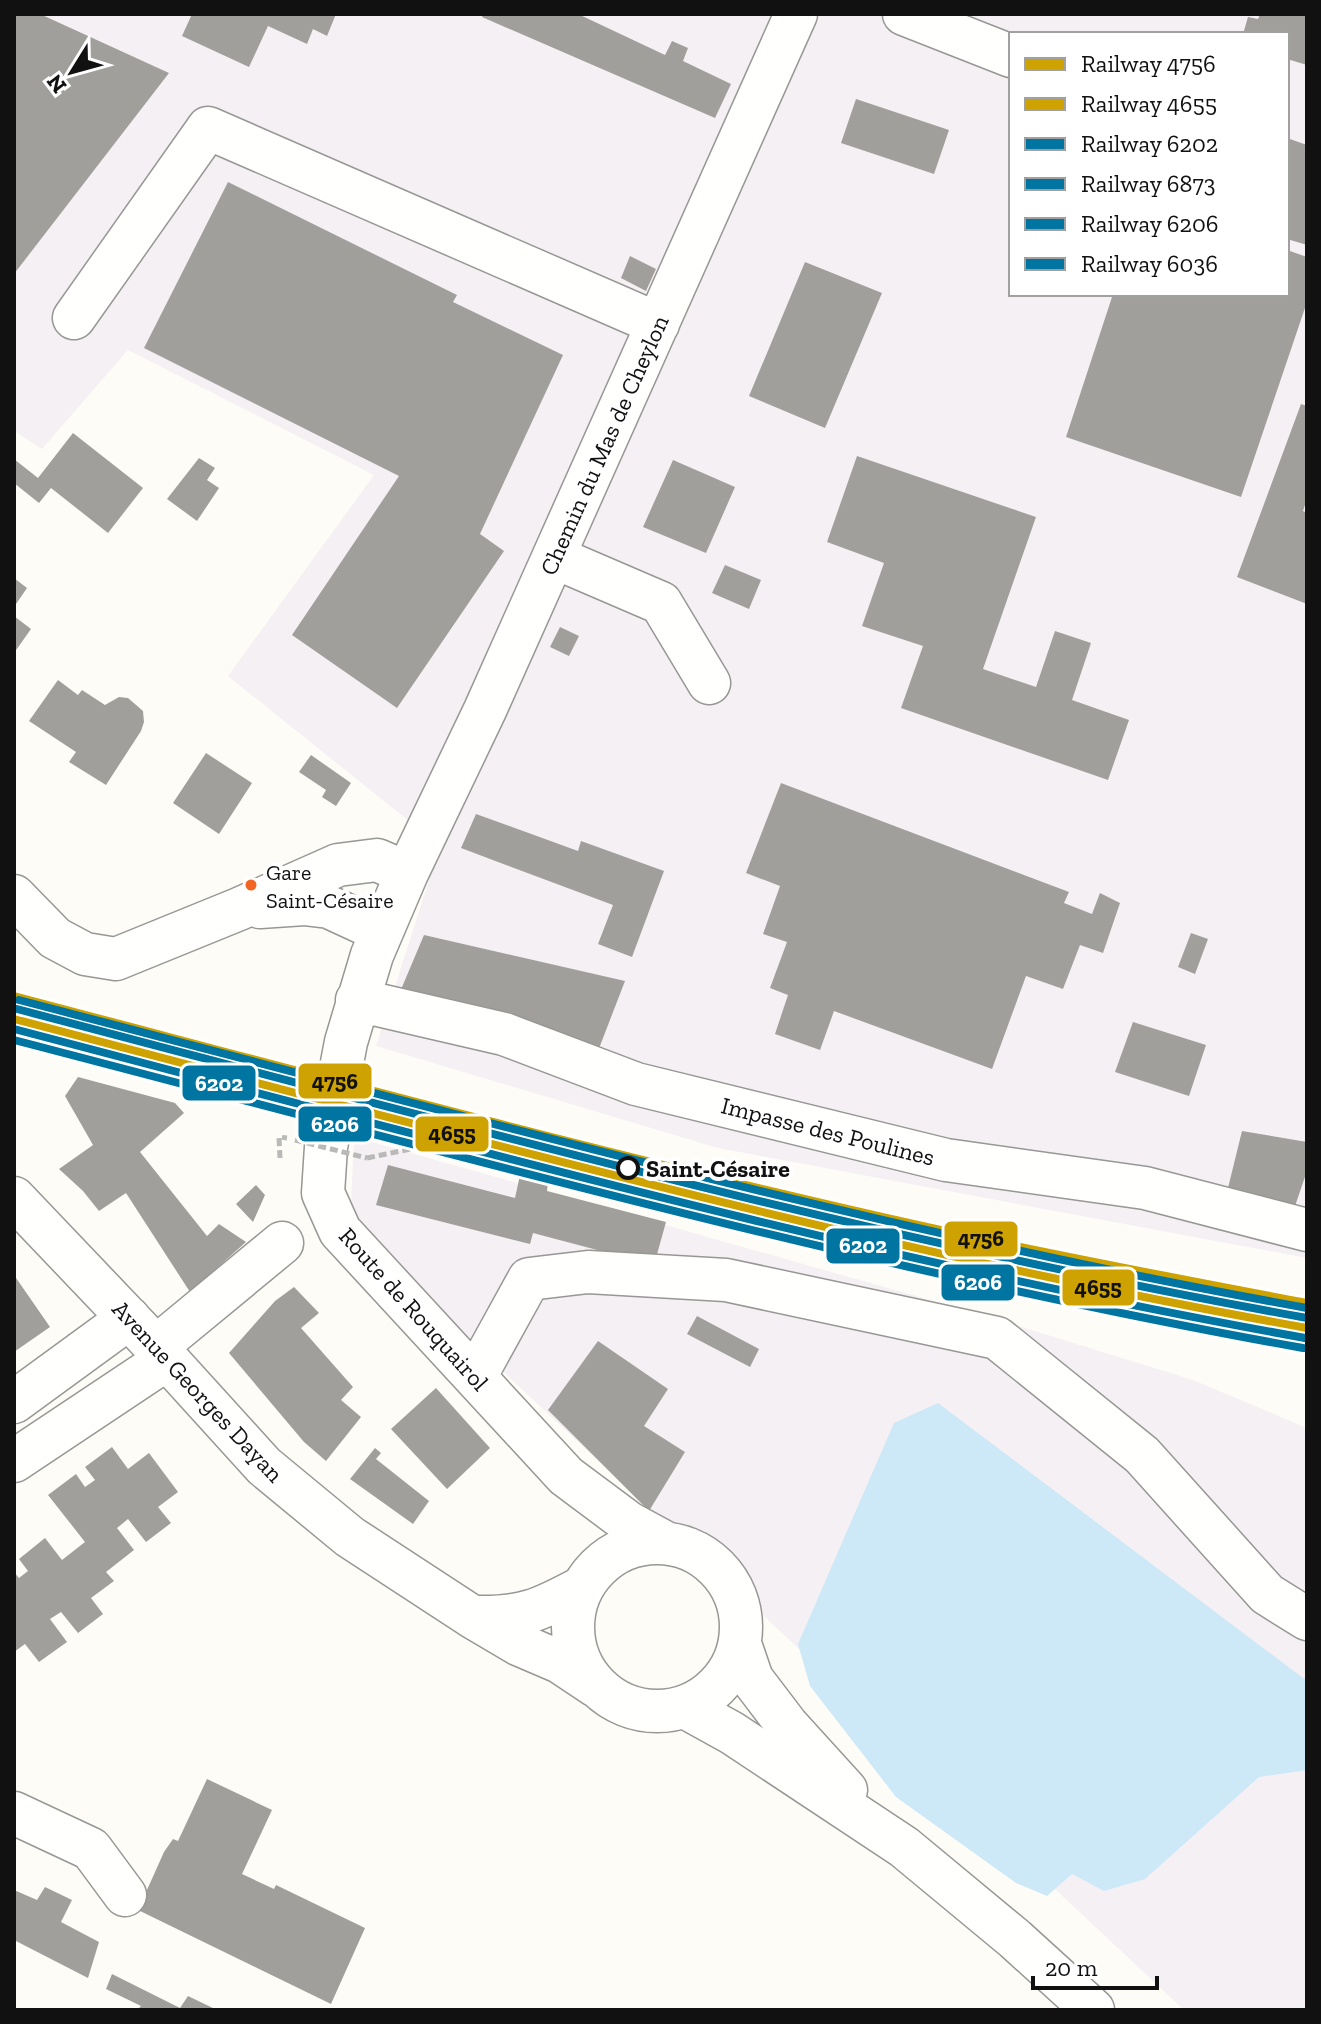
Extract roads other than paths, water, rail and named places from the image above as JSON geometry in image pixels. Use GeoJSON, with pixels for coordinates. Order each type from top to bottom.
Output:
{"type":"FeatureCollection","features":[{"type":"Feature","properties":{"kind":"street"},"geometry":{"type":"LineString","coordinates":[[904,14],[1009,55]]}},
{"type":"Feature","properties":{"kind":"street","name":"Chemin du Mas de Cheylon"},"geometry":{"type":"LineString","coordinates":[[407,873],[658,324],[783,19]]}},
{"type":"Feature","properties":{"kind":"street"},"geometry":{"type":"LineString","coordinates":[[74,318],[208,128],[658,324]]}},
{"type":"Feature","properties":{"kind":"street"},"geometry":{"type":"LineString","coordinates":[[554,557],[661,603],[709,683]]}},
{"type":"Feature","properties":{"kind":"street"},"geometry":{"type":"LineString","coordinates":[[14,896],[55,938],[85,954],[116,959],[338,865],[377,860],[407,873]]}},
{"type":"Feature","properties":{"kind":"street","name":"Route de Rouquairol"},"geometry":{"type":"LineString","coordinates":[[407,873],[377,943],[311,1143],[323,1193],[340,1231],[566,1476],[629,1523],[664,1542]]}},
{"type":"Feature","properties":{"kind":"street"},"geometry":{"type":"LineString","coordinates":[[239,909],[304,904],[329,907],[377,943]]}},
{"type":"Feature","properties":{"kind":"street","name":"Impasse des Poulines"},"geometry":{"type":"LineString","coordinates":[[357,1000],[504,1034],[636,1084],[930,1157],[1145,1188],[1307,1230]]}},
{"type":"Feature","properties":{"kind":"street","name":"Avenue Georges Dayan"},"geometry":{"type":"LineString","coordinates":[[14,1198],[151,1341],[264,1466],[350,1537],[518,1644],[560,1662],[596,1686]]}},
{"type":"Feature","properties":{"kind":"street"},"geometry":{"type":"LineString","coordinates":[[14,1461],[151,1341],[282,1243]]}},
{"type":"Feature","properties":{"kind":"street"},"geometry":{"type":"LineString","coordinates":[[475,1377],[529,1279],[588,1272],[726,1280],[997,1338],[1142,1455],[1267,1594],[1307,1619]]}},
{"type":"Feature","properties":{"kind":"street"},"geometry":{"type":"LineString","coordinates":[[14,1402],[151,1341]]}},
{"type":"Feature","properties":{"kind":"street","name":"Route de Rouquairol"},"geometry":{"type":"LineString","coordinates":[[566,1476],[594,1545],[587,1579]]}},
{"type":"Feature","properties":{"kind":"street"},"geometry":{"type":"LineString","coordinates":[[476,1617],[509,1618],[545,1607],[587,1579],[609,1556],[625,1548],[664,1542],[690,1549],[710,1561],[726,1578],[738,1603],[742,1630],[734,1662],[715,1689],[685,1707],[654,1712],[614,1700],[596,1686],[581,1665],[572,1633],[573,1613],[587,1579]]}},
{"type":"Feature","properties":{"kind":"street"},"geometry":{"type":"LineString","coordinates":[[740,1644],[752,1679],[787,1725],[839,1783],[904,1847],[1015,1939],[1093,2010]]}},
{"type":"Feature","properties":{"kind":"street"},"geometry":{"type":"LineString","coordinates":[[685,1707],[732,1733],[904,1847]]}},
{"type":"Feature","properties":{"kind":"street"},"geometry":{"type":"LineString","coordinates":[[14,1813],[91,1849],[125,1895]]}},
{"type":"Feature","properties":{"kind":"water"},"geometry":{"type":"Polygon","coordinates":[[[938,1403],[1307,1681],[1307,1770],[1259,1777],[1145,1879],[1104,1891],[1072,1874],[1047,1896],[1016,1883],[896,1797],[810,1686],[798,1644],[894,1423],[938,1403]]]}},
{"type":"Feature","properties":{"kind":"rail line","name":"4756"},"geometry":{"type":"LineString","coordinates":[[14,996],[470,1116],[812,1201],[1022,1247],[1307,1303]]}},
{"type":"Feature","properties":{"kind":"rail line","name":"6036"},"geometry":{"type":"LineString","coordinates":[[19,1000],[499,1126],[821,1206],[982,1243],[1307,1308]]}},
{"type":"Feature","properties":{"kind":"rail line","name":"6873"},"geometry":{"type":"LineString","coordinates":[[17,1009],[498,1135],[820,1215],[982,1253],[1307,1318]]}},
{"type":"Feature","properties":{"kind":"rail line","name":"4655"},"geometry":{"type":"LineString","coordinates":[[14,1019],[819,1225],[981,1263],[1307,1328]]}},
{"type":"Feature","properties":{"kind":"rail line","name":"6202"},"geometry":{"type":"LineString","coordinates":[[14,1029],[656,1196],[818,1235],[980,1273],[1305,1338]]}},
{"type":"Feature","properties":{"kind":"rail line","name":"6206"},"geometry":{"type":"LineString","coordinates":[[14,1040],[495,1166],[817,1246],[978,1283],[1303,1348]]}},
{"type":"Feature","properties":{"kind":"place","name":"Gare Saint-Césaire"},"geometry":{"type":"Point","coordinates":[251,885]}},
{"type":"Feature","properties":{"kind":"place","name":"Saint-Césaire"},"geometry":{"type":"Point","coordinates":[628,1168]}}]}
